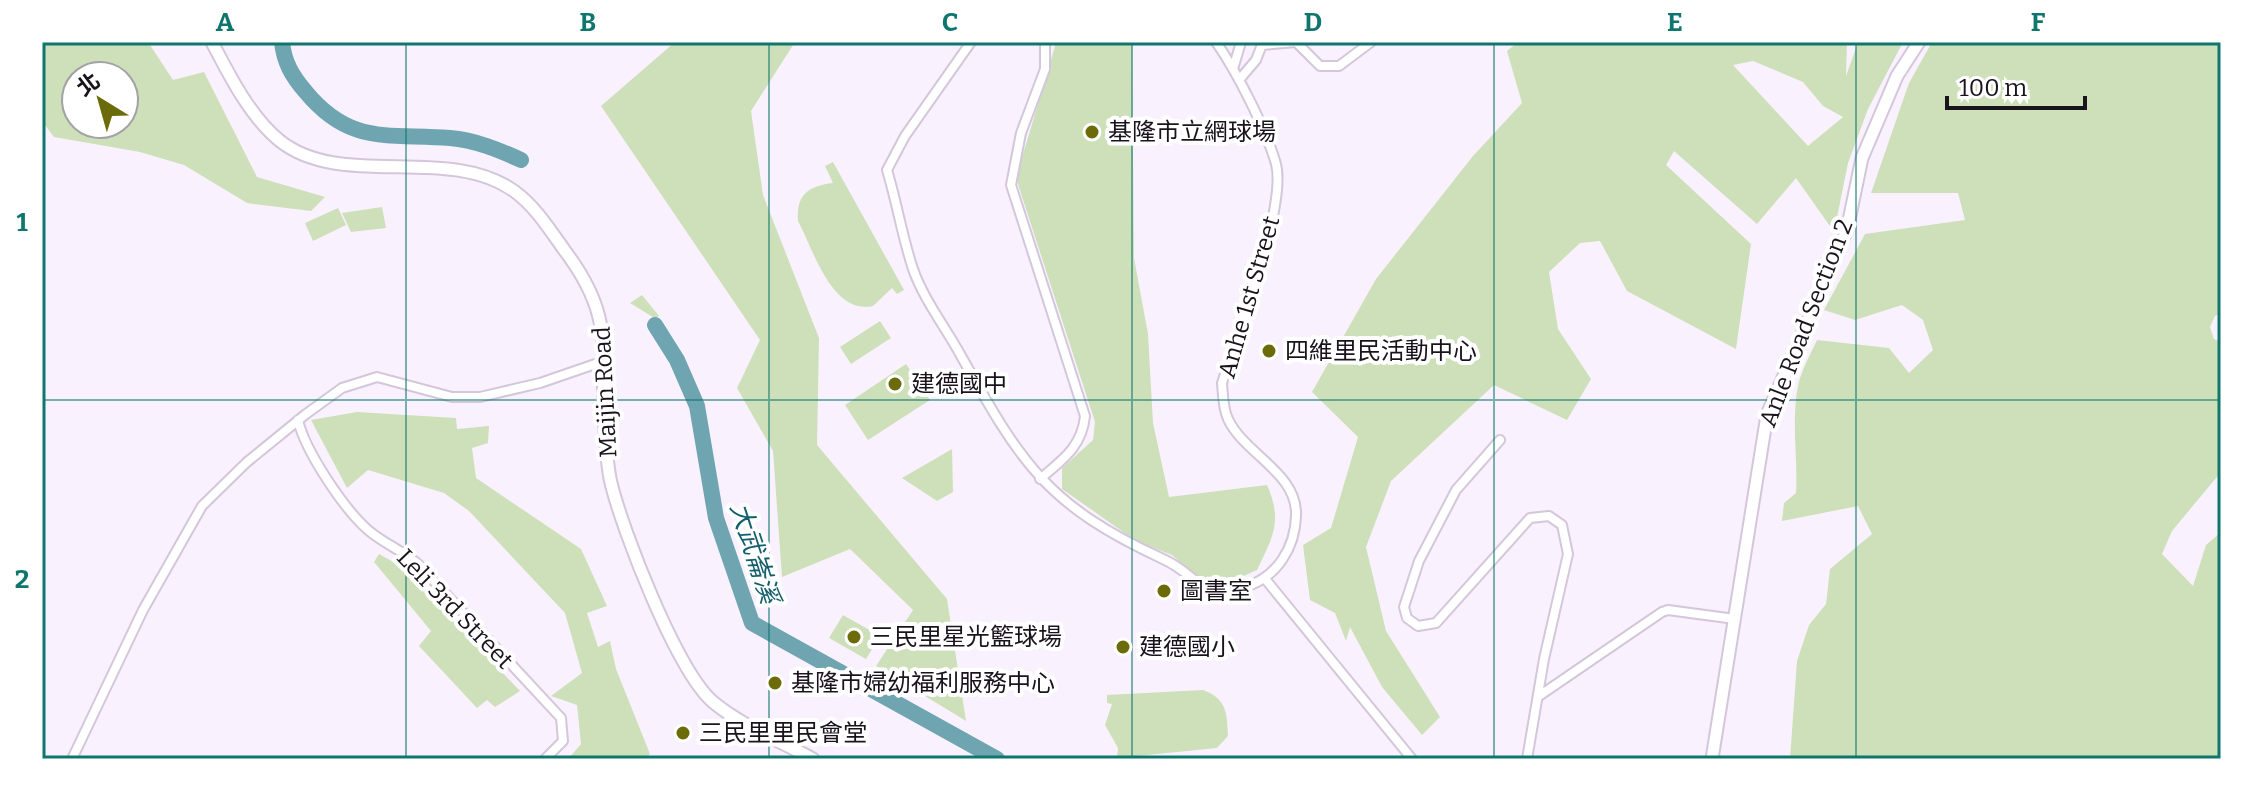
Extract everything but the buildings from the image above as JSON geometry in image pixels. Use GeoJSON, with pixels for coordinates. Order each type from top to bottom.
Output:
{"type":"FeatureCollection","features":[{"type":"Feature","properties":{"kind":"street","name":"Maijin Road"},"geometry":{"type":"LineString","coordinates":[[212,42],[257,116],[281,142],[314,158],[365,166],[450,167],[513,190],[544,222],[573,261],[598,305],[611,482],[630,542],[682,658],[714,702],[813,759]]}},
{"type":"Feature","properties":{"kind":"street"},"geometry":{"type":"LineString","coordinates":[[971,42],[905,136],[887,170],[914,273],[997,420],[1040,479],[1105,532],[1166,560],[1204,591],[1233,591],[1266,580],[1412,759]]}},
{"type":"Feature","properties":{"kind":"street"},"geometry":{"type":"LineString","coordinates":[[1040,479],[1074,449],[1083,435],[1085,416],[1011,185],[1021,133],[1045,69],[1045,42]]}},
{"type":"Feature","properties":{"kind":"street","name":"Anhe 1st Street"},"geometry":{"type":"LineString","coordinates":[[1216,42],[1239,80],[1276,164],[1277,195],[1222,383],[1224,403],[1233,427],[1288,488],[1297,513],[1293,537],[1281,562],[1266,580]]}},
{"type":"Feature","properties":{"kind":"street"},"geometry":{"type":"LineString","coordinates":[[1233,69],[1241,42]]}},
{"type":"Feature","properties":{"kind":"street"},"geometry":{"type":"LineString","coordinates":[[1239,80],[1256,60],[1263,43],[1296,42],[1320,66],[1339,66],[1371,42]]}},
{"type":"Feature","properties":{"kind":"street","name":"Anle Road Section 2"},"geometry":{"type":"LineString","coordinates":[[1712,759],[1767,415],[1847,230],[1862,158],[1897,76],[1919,42]]}},
{"type":"Feature","properties":{"kind":"street"},"geometry":{"type":"LineString","coordinates":[[72,759],[143,610],[202,506],[247,462],[298,420],[342,388],[377,377],[452,397],[480,397],[540,383],[604,361]]}},
{"type":"Feature","properties":{"kind":"street","name":"Leli 3rd Street"},"geometry":{"type":"LineString","coordinates":[[298,420],[313,458],[368,530],[405,552],[419,565],[561,718],[563,741],[545,759]]}},
{"type":"Feature","properties":{"kind":"street"},"geometry":{"type":"LineString","coordinates":[[1500,440],[1456,490],[1419,561],[1404,607],[1407,618],[1418,626],[1436,623],[1530,518],[1549,516],[1562,525],[1568,554],[1527,759]]}},
{"type":"Feature","properties":{"kind":"street"},"geometry":{"type":"LineString","coordinates":[[1539,696],[1662,612],[1668,610],[1735,619]]}},
{"type":"Feature","properties":{"kind":"green space"},"geometry":{"type":"Polygon","coordinates":[[[42,42],[154,42],[150,45],[173,80],[204,72],[257,177],[325,197],[311,211],[247,203],[184,165],[140,152],[71,140],[140,140],[140,60],[60,60],[60,138],[54,137],[42,121],[42,42]]]}},
{"type":"Feature","properties":{"kind":"green space"},"geometry":{"type":"Polygon","coordinates":[[[675,42],[795,42],[751,111],[763,195],[819,338],[817,445],[947,599],[966,721],[876,666],[913,610],[850,549],[782,577],[773,451],[737,388],[760,340],[601,106],[675,42]]]}},
{"type":"Feature","properties":{"kind":"green space"},"geometry":{"type":"Polygon","coordinates":[[[1053,42],[1132,42],[1134,258],[1148,334],[1153,423],[1169,497],[1267,485],[1274,509],[1274,529],[1257,570],[1221,586],[1197,577],[1172,555],[1136,541],[1062,489],[1062,468],[1093,440],[1095,422],[1016,178],[1055,46],[1053,42]]]}},
{"type":"Feature","properties":{"kind":"green space"},"geometry":{"type":"Polygon","coordinates":[[[1518,42],[1847,42],[1846,76],[1858,42],[1903,42],[1868,109],[1848,163],[1834,232],[1796,178],[1757,224],[1674,151],[1666,165],[1751,244],[1736,349],[1627,291],[1600,241],[1580,243],[1549,272],[1558,329],[1591,379],[1567,420],[1494,385],[1391,481],[1366,547],[1386,631],[1440,717],[1422,735],[1382,687],[1350,627],[1346,641],[1335,613],[1310,600],[1303,545],[1331,528],[1358,437],[1312,392],[1376,279],[1473,156],[1522,103],[1507,51],[1518,42]],[[1753,61],[1733,65],[1808,146],[1843,117],[1823,106],[1803,82],[1753,61]]]}},
{"type":"Feature","properties":{"kind":"green space"},"geometry":{"type":"Polygon","coordinates":[[[1932,42],[2221,42],[2221,313],[2215,316],[2210,327],[2214,339],[2221,342],[2221,472],[2172,531],[2162,554],[2193,586],[2206,545],[2221,532],[2221,759],[1790,759],[1797,661],[1809,625],[1826,604],[1830,569],[1872,534],[1858,506],[1782,521],[1784,503],[1796,493],[1795,413],[1801,375],[1817,340],[1889,348],[1909,373],[1933,350],[1923,320],[1902,305],[1855,320],[1824,310],[1865,234],[1965,220],[1958,193],[1871,193],[1909,83],[1932,42]]]}},
{"type":"Feature","properties":{"kind":"green space"},"geometry":{"type":"Polygon","coordinates":[[[833,162],[904,290],[897,294],[892,288],[873,306],[859,306],[846,301],[835,291],[798,221],[799,205],[805,193],[833,183],[825,166],[833,162]]]}},
{"type":"Feature","properties":{"kind":"green space"},"geometry":{"type":"Polygon","coordinates":[[[382,207],[386,228],[351,232],[342,213],[382,207]]]}},
{"type":"Feature","properties":{"kind":"green space"},"geometry":{"type":"Polygon","coordinates":[[[338,208],[346,225],[313,241],[305,223],[338,208]]]}},
{"type":"Feature","properties":{"kind":"green space"},"geometry":{"type":"Polygon","coordinates":[[[642,295],[659,316],[656,319],[630,303],[642,295]]]}},
{"type":"Feature","properties":{"kind":"green space"},"geometry":{"type":"Polygon","coordinates":[[[880,321],[891,338],[851,364],[840,347],[880,321]]]}},
{"type":"Feature","properties":{"kind":"green space"},"geometry":{"type":"Polygon","coordinates":[[[906,364],[930,400],[868,440],[845,405],[906,364]]]}},
{"type":"Feature","properties":{"kind":"green space"},"geometry":{"type":"Polygon","coordinates":[[[357,412],[456,418],[457,429],[489,426],[488,443],[472,448],[476,478],[581,549],[607,606],[587,613],[598,647],[610,641],[616,669],[650,754],[645,759],[568,759],[581,744],[577,705],[551,696],[582,673],[565,613],[469,511],[444,493],[368,470],[347,488],[311,420],[357,412]]]}},
{"type":"Feature","properties":{"kind":"green space"},"geometry":{"type":"Polygon","coordinates":[[[952,449],[953,492],[937,501],[902,478],[952,449]]]}},
{"type":"Feature","properties":{"kind":"green space"},"geometry":{"type":"Polygon","coordinates":[[[379,554],[402,567],[520,691],[495,707],[487,700],[477,708],[419,646],[431,631],[374,562],[379,554]]]}},
{"type":"Feature","properties":{"kind":"green space","name":"三民里星光籃球場"},"geometry":{"type":"Polygon","coordinates":[[[843,615],[880,636],[866,659],[829,638],[843,615]]]}},
{"type":"Feature","properties":{"kind":"green space"},"geometry":{"type":"Polygon","coordinates":[[[1203,690],[1221,702],[1226,714],[1228,736],[1217,748],[1117,758],[1118,748],[1105,725],[1112,704],[1107,703],[1107,695],[1203,690]]]}},
{"type":"Feature","properties":{"kind":"waterway","name":"大武崙溪"},"geometry":{"type":"LineString","coordinates":[[282,42],[287,62],[305,91],[322,109],[354,129],[469,141],[521,160]]}},
{"type":"Feature","properties":{"kind":"waterway","name":"大武崙溪"},"geometry":{"type":"LineString","coordinates":[[655,325],[677,360],[697,406],[716,518],[752,623],[997,759]]}},
{"type":"Feature","properties":{"kind":"place","name":"基隆市立網球場"},"geometry":{"type":"Point","coordinates":[1092,132]}},
{"type":"Feature","properties":{"kind":"place","name":"四維里民活動中心"},"geometry":{"type":"Point","coordinates":[1269,351]}},
{"type":"Feature","properties":{"kind":"place","name":"建德國中"},"geometry":{"type":"Point","coordinates":[895,384]}},
{"type":"Feature","properties":{"kind":"place","name":"圖書室"},"geometry":{"type":"Point","coordinates":[1164,591]}},
{"type":"Feature","properties":{"kind":"place","name":"三民里星光籃球場"},"geometry":{"type":"Point","coordinates":[854,637]}},
{"type":"Feature","properties":{"kind":"place","name":"建德國小"},"geometry":{"type":"Point","coordinates":[1123,647]}},
{"type":"Feature","properties":{"kind":"place","name":"基隆市婦幼福利服務中心"},"geometry":{"type":"Point","coordinates":[775,683]}},
{"type":"Feature","properties":{"kind":"place","name":"三民里里民會堂"},"geometry":{"type":"Point","coordinates":[683,733]}}]}
